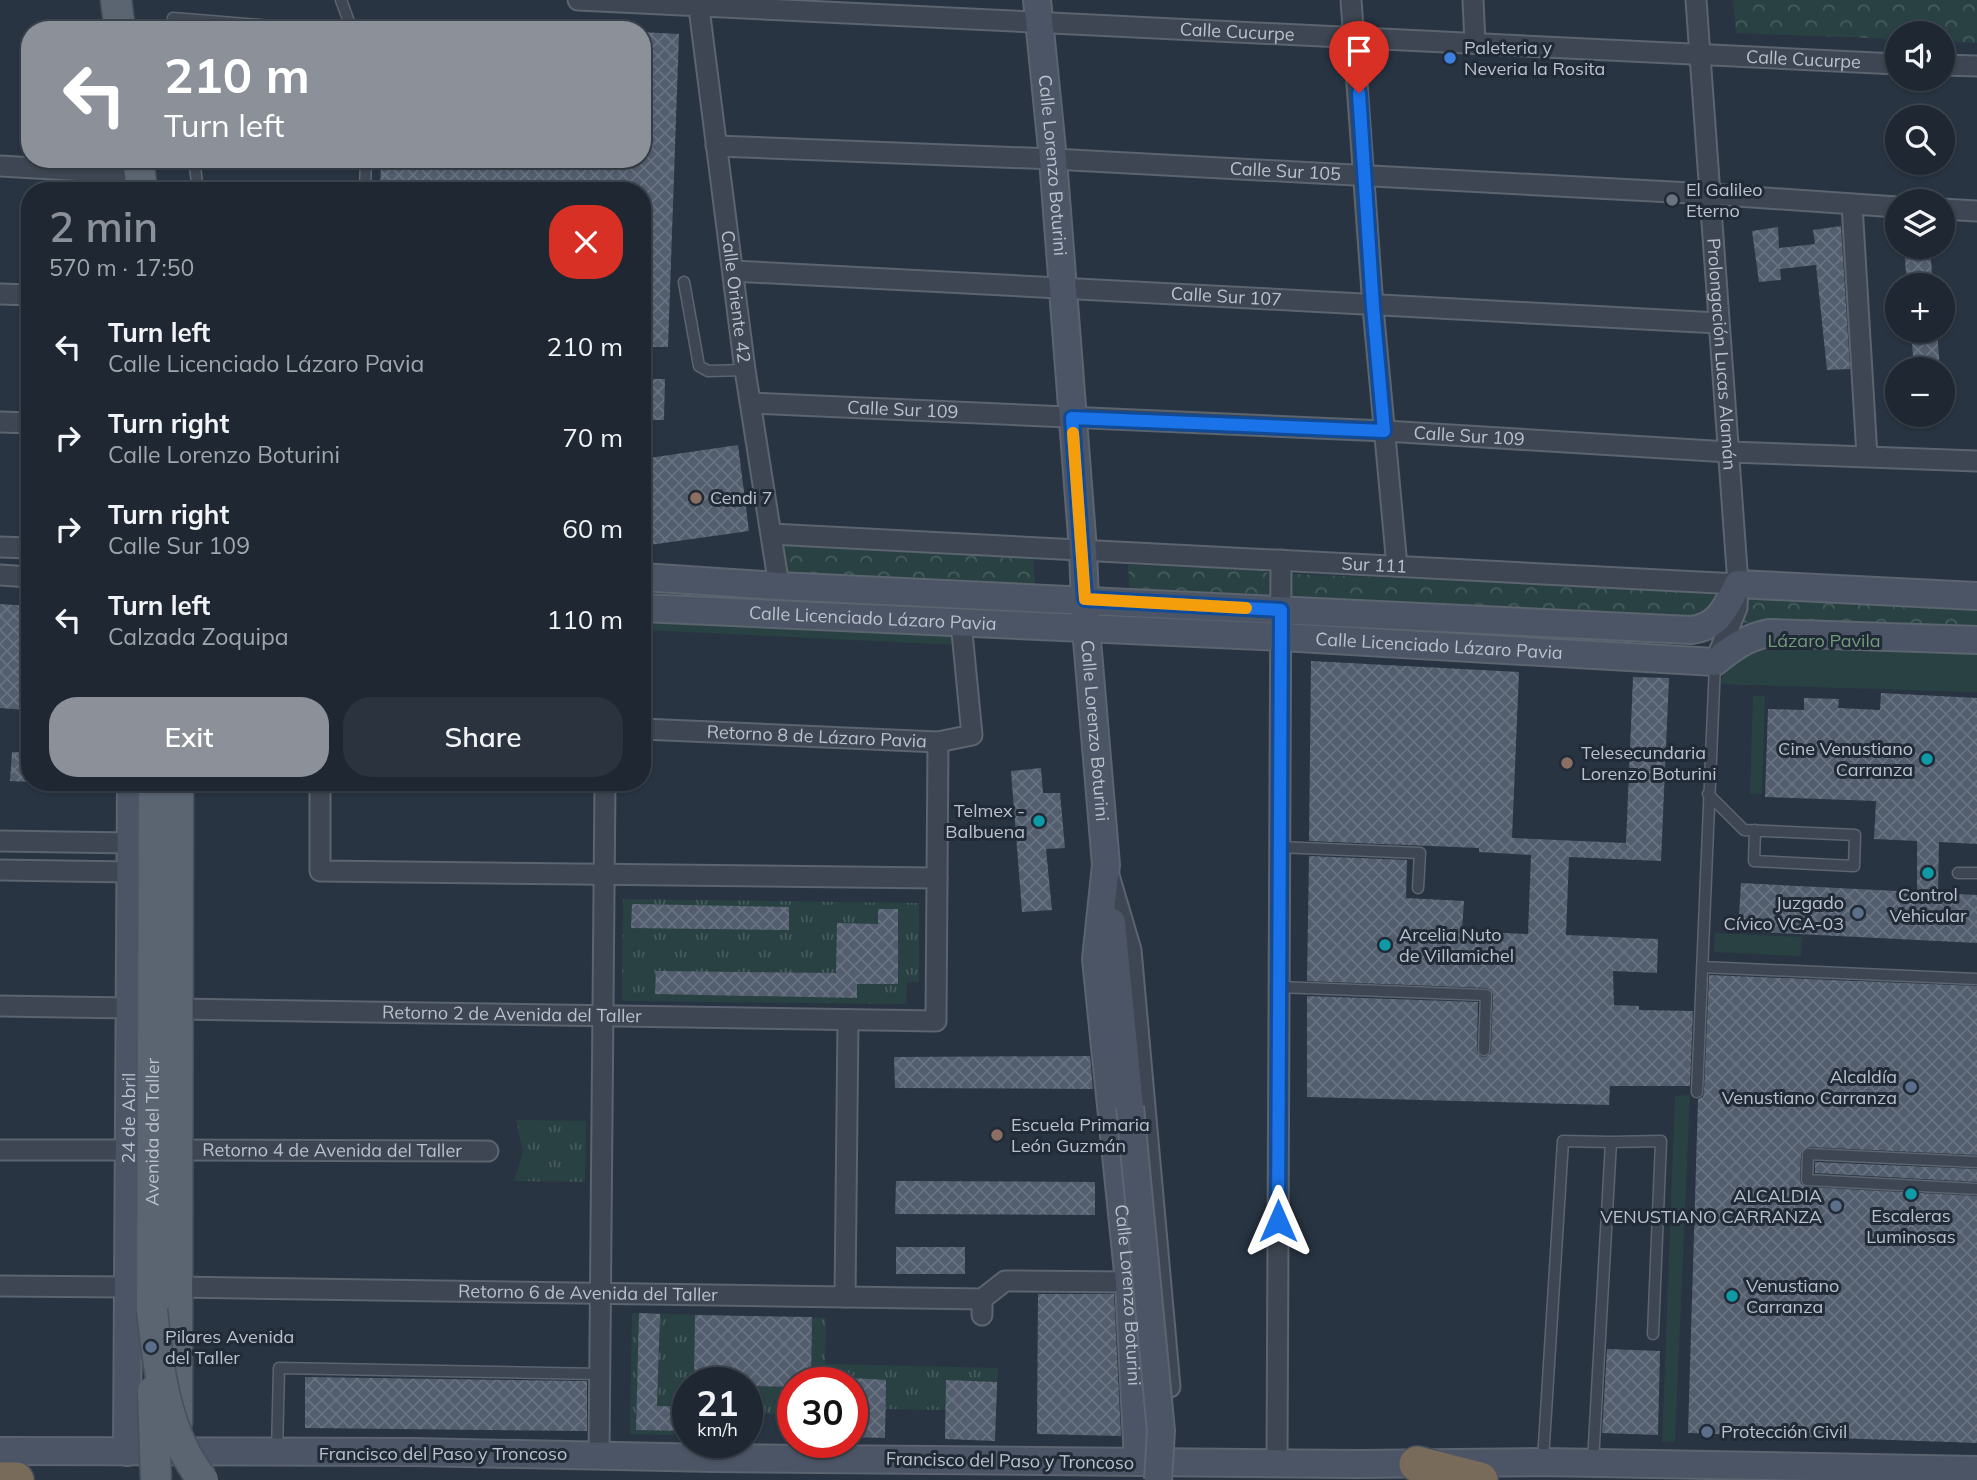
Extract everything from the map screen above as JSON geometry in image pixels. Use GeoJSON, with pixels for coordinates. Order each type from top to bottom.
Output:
{"type":"FeatureCollection","features":[{"type":"Feature","properties":{"kind":"highway"},"geometry":{"type":"LineString","coordinates":[[1417,1464],[1480,1480]]}},
{"type":"Feature","properties":{"kind":"highway"},"geometry":{"type":"LineString","coordinates":[[0,1480],[16,1480]]}},
{"type":"Feature","properties":{"kind":"main road"},"geometry":{"type":"LineString","coordinates":[[116,0],[119,21]]}},
{"type":"Feature","properties":{"kind":"main road","name":"Calle Lorenzo Boturini"},"geometry":{"type":"LineString","coordinates":[[1038,11],[1054,159],[1061,286],[1083,550],[1086,628],[1106,865],[1097,959],[1129,1282],[1138,1462]]}},
{"type":"Feature","properties":{"kind":"main road","name":"Calle Licenciado Lázaro Pavia"},"geometry":{"type":"LineString","coordinates":[[651,578],[1691,630],[1704,629],[1713,623],[1738,584]]}},
{"type":"Feature","properties":{"kind":"main road","name":"Sur 111"},"geometry":{"type":"LineString","coordinates":[[1738,584],[1977,596]]}},
{"type":"Feature","properties":{"kind":"main road","name":"Calle Licenciado Lázaro Pavia"},"geometry":{"type":"LineString","coordinates":[[651,608],[1281,637],[1715,662]]}},
{"type":"Feature","properties":{"kind":"main road"},"geometry":{"type":"LineString","coordinates":[[1715,662],[1731,648],[1752,636],[1769,633],[1977,640]]}},
{"type":"Feature","properties":{"kind":"main road","name":"24 de Abril"},"geometry":{"type":"LineString","coordinates":[[127,1452],[131,791]]}},
{"type":"Feature","properties":{"kind":"main road","name":"Avenida del Taller"},"geometry":{"type":"LineString","coordinates":[[154,791],[152,1310],[156,1480]]}},
{"type":"Feature","properties":{"kind":"main road","name":"Avenida del Taller"},"geometry":{"type":"LineString","coordinates":[[177,1452],[178,791]]}},
{"type":"Feature","properties":{"kind":"main road"},"geometry":{"type":"LineString","coordinates":[[1106,865],[1161,1431],[1158,1480]]}},
{"type":"Feature","properties":{"kind":"main road"},"geometry":{"type":"LineString","coordinates":[[152,1310],[157,1357],[172,1420],[186,1454],[202,1480]]}},
{"type":"Feature","properties":{"kind":"main road","name":"Francisco del Paso y Troncoso"},"geometry":{"type":"LineString","coordinates":[[0,1451],[415,1452],[1417,1464],[1543,1462],[1977,1470]]}},
{"type":"Feature","properties":{"kind":"street","name":"Calle Cucurpe"},"geometry":{"type":"LineString","coordinates":[[578,0],[1038,11],[1354,38],[1885,64]]}},
{"type":"Feature","properties":{"kind":"street"},"geometry":{"type":"LineString","coordinates":[[1351,0],[1373,307],[1397,566]]}},
{"type":"Feature","properties":{"kind":"street"},"geometry":{"type":"LineString","coordinates":[[1473,0],[1475,43]]}},
{"type":"Feature","properties":{"kind":"street","name":"Prolongación Lucas Alamán"},"geometry":{"type":"LineString","coordinates":[[1696,0],[1738,584],[1737,608],[1715,662]]}},
{"type":"Feature","properties":{"kind":"street","name":"Calle Oriente 42"},"geometry":{"type":"LineString","coordinates":[[698,3],[745,370],[779,586]]}},
{"type":"Feature","properties":{"kind":"street"},"geometry":{"type":"LineString","coordinates":[[1955,65],[1977,66]]}},
{"type":"Feature","properties":{"kind":"street","name":"Calle Sur 105"},"geometry":{"type":"LineString","coordinates":[[716,146],[1054,159],[1709,194],[1885,206]]}},
{"type":"Feature","properties":{"kind":"street"},"geometry":{"type":"LineString","coordinates":[[0,166],[21,167]]}},
{"type":"Feature","properties":{"kind":"street"},"geometry":{"type":"LineString","coordinates":[[31,168],[140,175]]}},
{"type":"Feature","properties":{"kind":"street"},"geometry":{"type":"LineString","coordinates":[[1852,205],[1867,456]]}},
{"type":"Feature","properties":{"kind":"street"},"geometry":{"type":"LineString","coordinates":[[1955,210],[1977,211]]}},
{"type":"Feature","properties":{"kind":"street","name":"Calle Sur 107"},"geometry":{"type":"LineString","coordinates":[[733,271],[1061,286],[1373,307],[1718,323]]}},
{"type":"Feature","properties":{"kind":"street"},"geometry":{"type":"LineString","coordinates":[[0,294],[21,295]]}},
{"type":"Feature","properties":{"kind":"street","name":"Calle Sur 109"},"geometry":{"type":"LineString","coordinates":[[751,403],[1384,431],[1729,452],[1977,461]]}},
{"type":"Feature","properties":{"kind":"street"},"geometry":{"type":"LineString","coordinates":[[0,422],[21,423]]}},
{"type":"Feature","properties":{"kind":"street","name":"Sur 111"},"geometry":{"type":"LineString","coordinates":[[771,534],[1738,584]]}},
{"type":"Feature","properties":{"kind":"street"},"geometry":{"type":"LineString","coordinates":[[0,547],[21,548]]}},
{"type":"Feature","properties":{"kind":"street"},"geometry":{"type":"LineString","coordinates":[[1277,1463],[1281,560]]}},
{"type":"Feature","properties":{"kind":"street"},"geometry":{"type":"LineString","coordinates":[[0,575],[21,576]]}},
{"type":"Feature","properties":{"kind":"street"},"geometry":{"type":"LineString","coordinates":[[938,742],[972,735],[961,622]]}},
{"type":"Feature","properties":{"kind":"street","name":"Retorno 8 de Lázaro Pavia"},"geometry":{"type":"LineString","coordinates":[[651,729],[938,742],[936,1021]]}},
{"type":"Feature","properties":{"kind":"street"},"geometry":{"type":"LineString","coordinates":[[320,791],[320,872],[937,878]]}},
{"type":"Feature","properties":{"kind":"street"},"geometry":{"type":"LineString","coordinates":[[599,1455],[606,791]]}},
{"type":"Feature","properties":{"kind":"street"},"geometry":{"type":"LineString","coordinates":[[0,841],[130,844]]}},
{"type":"Feature","properties":{"kind":"street"},"geometry":{"type":"LineString","coordinates":[[1106,865],[1131,950],[1174,1433]]}},
{"type":"Feature","properties":{"kind":"street"},"geometry":{"type":"LineString","coordinates":[[0,870],[130,872]]}},
{"type":"Feature","properties":{"kind":"street"},"geometry":{"type":"LineString","coordinates":[[0,1006],[129,1008]]}},
{"type":"Feature","properties":{"kind":"street","name":"Retorno 2 de Avenida del Taller"},"geometry":{"type":"LineString","coordinates":[[178,1009],[936,1021]]}},
{"type":"Feature","properties":{"kind":"street"},"geometry":{"type":"LineString","coordinates":[[845,1297],[848,1020]]}},
{"type":"Feature","properties":{"kind":"street"},"geometry":{"type":"LineString","coordinates":[[0,1150],[128,1150]]}},
{"type":"Feature","properties":{"kind":"street","name":"Retorno 4 de Avenida del Taller"},"geometry":{"type":"LineString","coordinates":[[177,1150],[488,1151]]}},
{"type":"Feature","properties":{"kind":"street","name":"Retorno 6 de Avenida del Taller"},"geometry":{"type":"LineString","coordinates":[[177,1287],[845,1297],[982,1307],[1005,1281],[1129,1282]]}},
{"type":"Feature","properties":{"kind":"street"},"geometry":{"type":"LineString","coordinates":[[0,1286],[128,1287]]}},
{"type":"Feature","properties":{"kind":"lane"},"geometry":{"type":"LineString","coordinates":[[341,0],[349,21]]}},
{"type":"Feature","properties":{"kind":"lane"},"geometry":{"type":"LineString","coordinates":[[174,21],[173,18],[210,21]]}},
{"type":"Feature","properties":{"kind":"lane"},"geometry":{"type":"LineString","coordinates":[[684,282],[699,366],[708,371],[745,370]]}},
{"type":"Feature","properties":{"kind":"lane"},"geometry":{"type":"LineString","coordinates":[[1697,1092],[1715,662]]}},
{"type":"Feature","properties":{"kind":"lane"},"geometry":{"type":"LineString","coordinates":[[1708,794],[1744,830],[1755,830],[1855,835],[1854,866],[1754,861],[1755,830]]}},
{"type":"Feature","properties":{"kind":"lane"},"geometry":{"type":"LineString","coordinates":[[1279,847],[1419,853],[1418,888]]}},
{"type":"Feature","properties":{"kind":"lane"},"geometry":{"type":"LineString","coordinates":[[1958,873],[1977,873]]}},
{"type":"Feature","properties":{"kind":"lane"},"geometry":{"type":"LineString","coordinates":[[1702,967],[1977,979]]}},
{"type":"Feature","properties":{"kind":"lane"},"geometry":{"type":"LineString","coordinates":[[1279,987],[1486,995],[1485,1050]]}},
{"type":"Feature","properties":{"kind":"lane"},"geometry":{"type":"LineString","coordinates":[[1543,1462],[1563,1141],[1661,1142],[1653,1334]]}},
{"type":"Feature","properties":{"kind":"lane"},"geometry":{"type":"LineString","coordinates":[[1593,1463],[1611,1142]]}},
{"type":"Feature","properties":{"kind":"lane"},"geometry":{"type":"LineString","coordinates":[[1977,1162],[1808,1154],[1807,1180],[1977,1189]]}},
{"type":"Feature","properties":{"kind":"lane"},"geometry":{"type":"LineString","coordinates":[[277,1453],[279,1368],[600,1374]]}},
{"type":"Feature","properties":{"kind":"green space"},"geometry":{"type":"Polygon","coordinates":[[[1733,0],[1977,0],[1977,43],[1955,42],[1955,21],[1885,21],[1885,39],[1736,33],[1733,0]]]}},
{"type":"Feature","properties":{"kind":"green space"},"geometry":{"type":"Polygon","coordinates":[[[781,545],[1033,559],[1036,591],[786,577],[781,545]]]}},
{"type":"Feature","properties":{"kind":"green space","name":"Lázaro Pavila"},"geometry":{"type":"Polygon","coordinates":[[[1128,565],[1977,604],[1977,692],[1721,684],[1722,677],[1766,624],[1130,597],[1128,565]]]}},
{"type":"Feature","properties":{"kind":"green space"},"geometry":{"type":"Polygon","coordinates":[[[651,591],[1040,609],[1040,616],[651,597],[651,591]]]}},
{"type":"Feature","properties":{"kind":"green space"},"geometry":{"type":"Polygon","coordinates":[[[651,613],[958,632],[958,645],[651,630],[651,613]]]}},
{"type":"Feature","properties":{"kind":"green space"},"geometry":{"type":"Polygon","coordinates":[[[1316,622],[1673,637],[1672,648],[1316,633],[1316,622]]]}},
{"type":"Feature","properties":{"kind":"green space"},"geometry":{"type":"Polygon","coordinates":[[[1751,645],[1977,655],[1977,692],[1721,684],[1722,677],[1751,645]]]}},
{"type":"Feature","properties":{"kind":"green space"},"geometry":{"type":"Polygon","coordinates":[[[1753,696],[1765,696],[1762,794],[1750,794],[1753,696]]]}},
{"type":"Feature","properties":{"kind":"green space"},"geometry":{"type":"Polygon","coordinates":[[[623,899],[919,903],[919,982],[907,982],[906,1004],[622,1001],[623,899]]]}},
{"type":"Feature","properties":{"kind":"green space"},"geometry":{"type":"Polygon","coordinates":[[[1715,933],[1802,937],[1801,956],[1714,952],[1715,933]]]}},
{"type":"Feature","properties":{"kind":"green space"},"geometry":{"type":"Polygon","coordinates":[[[1690,1095],[1675,1442],[1662,1442],[1675,1096],[1690,1095]]]}},
{"type":"Feature","properties":{"kind":"green space"},"geometry":{"type":"Polygon","coordinates":[[[516,1120],[586,1121],[585,1182],[514,1181],[523,1152],[516,1120]]]}},
{"type":"Feature","properties":{"kind":"green space"},"geometry":{"type":"Polygon","coordinates":[[[632,1313],[826,1318],[825,1364],[998,1368],[996,1419],[945,1418],[945,1410],[886,1409],[885,1417],[868,1399],[868,1367],[777,1367],[777,1414],[763,1414],[763,1367],[672,1367],[672,1435],[630,1434],[632,1313]]]}},
{"type":"Feature","properties":{"kind":"building"},"geometry":{"type":"Polygon","coordinates":[[[651,32],[679,34],[668,347],[651,347],[651,182],[380,182],[381,168],[651,168],[651,32]]]}},
{"type":"Feature","properties":{"kind":"building"},"geometry":{"type":"Polygon","coordinates":[[[1841,226],[1850,369],[1827,370],[1816,265],[1780,269],[1781,280],[1759,282],[1752,231],[1778,227],[1779,248],[1815,244],[1813,230],[1841,226]]]}},
{"type":"Feature","properties":{"kind":"building"},"geometry":{"type":"Polygon","coordinates":[[[1905,259],[1931,259],[1932,273],[1906,273],[1905,259]]]}},
{"type":"Feature","properties":{"kind":"building"},"geometry":{"type":"Polygon","coordinates":[[[1912,343],[1938,343],[1939,357],[1913,357],[1912,343]]]}},
{"type":"Feature","properties":{"kind":"building"},"geometry":{"type":"Polygon","coordinates":[[[651,379],[665,379],[664,420],[651,420],[651,379]]]}},
{"type":"Feature","properties":{"kind":"building","name":"Cendi 7"},"geometry":{"type":"Polygon","coordinates":[[[738,445],[749,531],[651,545],[651,458],[738,445]]]}},
{"type":"Feature","properties":{"kind":"building"},"geometry":{"type":"Polygon","coordinates":[[[0,604],[21,605],[21,710],[0,708],[0,604]]]}},
{"type":"Feature","properties":{"kind":"building"},"geometry":{"type":"Polygon","coordinates":[[[1311,661],[1519,672],[1512,838],[1626,843],[1633,677],[1669,678],[1661,861],[1569,857],[1566,935],[1658,939],[1657,973],[1613,971],[1614,1005],[1639,1006],[1639,1010],[1693,1011],[1690,1086],[1610,1086],[1609,1105],[1307,1097],[1307,996],[1478,1002],[1477,1050],[1480,1056],[1484,1057],[1490,1054],[1491,1050],[1493,995],[1490,989],[1486,988],[1307,981],[1309,856],[1407,860],[1406,898],[1464,901],[1462,931],[1528,934],[1531,855],[1479,852],[1479,848],[1309,841],[1311,661]]]}},
{"type":"Feature","properties":{"kind":"building"},"geometry":{"type":"Polygon","coordinates":[[[1881,693],[1977,698],[1977,844],[1939,842],[1938,893],[1977,895],[1977,943],[1738,931],[1741,883],[1917,892],[1917,841],[1874,839],[1876,801],[1765,797],[1768,709],[1804,710],[1804,698],[1839,699],[1838,708],[1880,710],[1881,693]]]}},
{"type":"Feature","properties":{"kind":"building"},"geometry":{"type":"Polygon","coordinates":[[[12,752],[21,752],[21,782],[10,781],[12,752]]]}},
{"type":"Feature","properties":{"kind":"building","name":"Telmex - Balbuena"},"geometry":{"type":"Polygon","coordinates":[[[1041,768],[1043,793],[1060,793],[1065,848],[1046,849],[1052,910],[1022,912],[1011,771],[1041,768]]]}},
{"type":"Feature","properties":{"kind":"building"},"geometry":{"type":"Polygon","coordinates":[[[632,904],[789,907],[789,930],[631,928],[632,904]]]}},
{"type":"Feature","properties":{"kind":"building"},"geometry":{"type":"Polygon","coordinates":[[[878,909],[898,909],[898,984],[857,984],[857,998],[655,994],[656,971],[836,973],[837,923],[878,924],[878,909]]]}},
{"type":"Feature","properties":{"kind":"building","name":"ALCALDIA VENUSTIANO CARRANZA"},"geometry":{"type":"Polygon","coordinates":[[[1709,975],[1977,986],[1977,1155],[1808,1147],[1801,1153],[1800,1180],[1801,1184],[1807,1187],[1977,1196],[1977,1443],[1688,1433],[1698,1099],[1703,1097],[1704,1092],[1709,975]]]}},
{"type":"Feature","properties":{"kind":"building"},"geometry":{"type":"Polygon","coordinates":[[[1090,1056],[1093,1089],[895,1088],[894,1057],[1090,1056]]]}},
{"type":"Feature","properties":{"kind":"building"},"geometry":{"type":"Polygon","coordinates":[[[1815,1162],[1977,1169],[1977,1182],[1815,1173],[1815,1162]]]}},
{"type":"Feature","properties":{"kind":"building"},"geometry":{"type":"Polygon","coordinates":[[[896,1181],[1095,1182],[1095,1215],[895,1214],[896,1181]]]}},
{"type":"Feature","properties":{"kind":"building"},"geometry":{"type":"Polygon","coordinates":[[[896,1247],[965,1247],[965,1274],[896,1274],[896,1247]]]}},
{"type":"Feature","properties":{"kind":"building"},"geometry":{"type":"Polygon","coordinates":[[[1038,1294],[1114,1294],[1121,1436],[1037,1434],[1038,1294]]]}},
{"type":"Feature","properties":{"kind":"building"},"geometry":{"type":"Polygon","coordinates":[[[639,1313],[660,1314],[657,1406],[672,1406],[672,1431],[636,1430],[639,1313]]]}},
{"type":"Feature","properties":{"kind":"building"},"geometry":{"type":"Polygon","coordinates":[[[695,1315],[812,1317],[811,1367],[777,1367],[777,1387],[763,1386],[763,1367],[694,1367],[695,1315]]]}},
{"type":"Feature","properties":{"kind":"building"},"geometry":{"type":"Polygon","coordinates":[[[1607,1349],[1660,1351],[1658,1435],[1602,1433],[1607,1349]]]}},
{"type":"Feature","properties":{"kind":"building"},"geometry":{"type":"Polygon","coordinates":[[[305,1377],[587,1381],[587,1431],[305,1428],[305,1377]]]}},
{"type":"Feature","properties":{"kind":"building"},"geometry":{"type":"Polygon","coordinates":[[[868,1379],[886,1380],[885,1438],[868,1437],[868,1379]]]}},
{"type":"Feature","properties":{"kind":"building"},"geometry":{"type":"Polygon","coordinates":[[[946,1380],[997,1382],[995,1441],[945,1439],[946,1380]]]}},
{"type":"Feature","properties":{"kind":"slow traffic"},"geometry":{"type":"LineString","coordinates":[[1073,433],[1085,599],[1246,608]]}},
{"type":"Feature","properties":{"kind":"place","name":"Paleteria y Neveria la Rosita"},"geometry":{"type":"Point","coordinates":[1450,58]}},
{"type":"Feature","properties":{"kind":"place","name":"El Galileo Eterno"},"geometry":{"type":"Point","coordinates":[1672,200]}},
{"type":"Feature","properties":{"kind":"place","name":"Cendi 7"},"geometry":{"type":"Point","coordinates":[696,498]}},
{"type":"Feature","properties":{"kind":"place","name":"Cine Venustiano Carranza"},"geometry":{"type":"Point","coordinates":[1927,759]}},
{"type":"Feature","properties":{"kind":"place","name":"Telesecundaria Lorenzo Boturini"},"geometry":{"type":"Point","coordinates":[1567,763]}},
{"type":"Feature","properties":{"kind":"place","name":"Telmex - Balbuena"},"geometry":{"type":"Point","coordinates":[1039,821]}},
{"type":"Feature","properties":{"kind":"place","name":"Control Vehicular"},"geometry":{"type":"Point","coordinates":[1928,873]}},
{"type":"Feature","properties":{"kind":"place","name":"Juzgado Cívico VCA-03"},"geometry":{"type":"Point","coordinates":[1858,913]}},
{"type":"Feature","properties":{"kind":"place","name":"Arcelia Nuto de Villamichel"},"geometry":{"type":"Point","coordinates":[1385,945]}},
{"type":"Feature","properties":{"kind":"place","name":"Alcaldía Venustiano Carranza"},"geometry":{"type":"Point","coordinates":[1911,1087]}},
{"type":"Feature","properties":{"kind":"place","name":"Escuela Primaria León Guzmán"},"geometry":{"type":"Point","coordinates":[997,1135]}},
{"type":"Feature","properties":{"kind":"place","name":"Escaleras Luminosas"},"geometry":{"type":"Point","coordinates":[1911,1194]}},
{"type":"Feature","properties":{"kind":"place","name":"ALCALDIA VENUSTIANO CARRANZA"},"geometry":{"type":"Point","coordinates":[1836,1206]}},
{"type":"Feature","properties":{"kind":"place","name":"Venustiano Carranza"},"geometry":{"type":"Point","coordinates":[1732,1296]}},
{"type":"Feature","properties":{"kind":"place","name":"Pilares Avenida del Taller"},"geometry":{"type":"Point","coordinates":[151,1347]}},
{"type":"Feature","properties":{"kind":"place","name":"Protección Civil"},"geometry":{"type":"Point","coordinates":[1707,1432]}},
{"type":"Feature","properties":{"kind":"route"},"geometry":{"type":"LineString","coordinates":[[1278,1221],[1281,610],[1085,599],[1072,418],[1384,431],[1359,93]]}}]}
